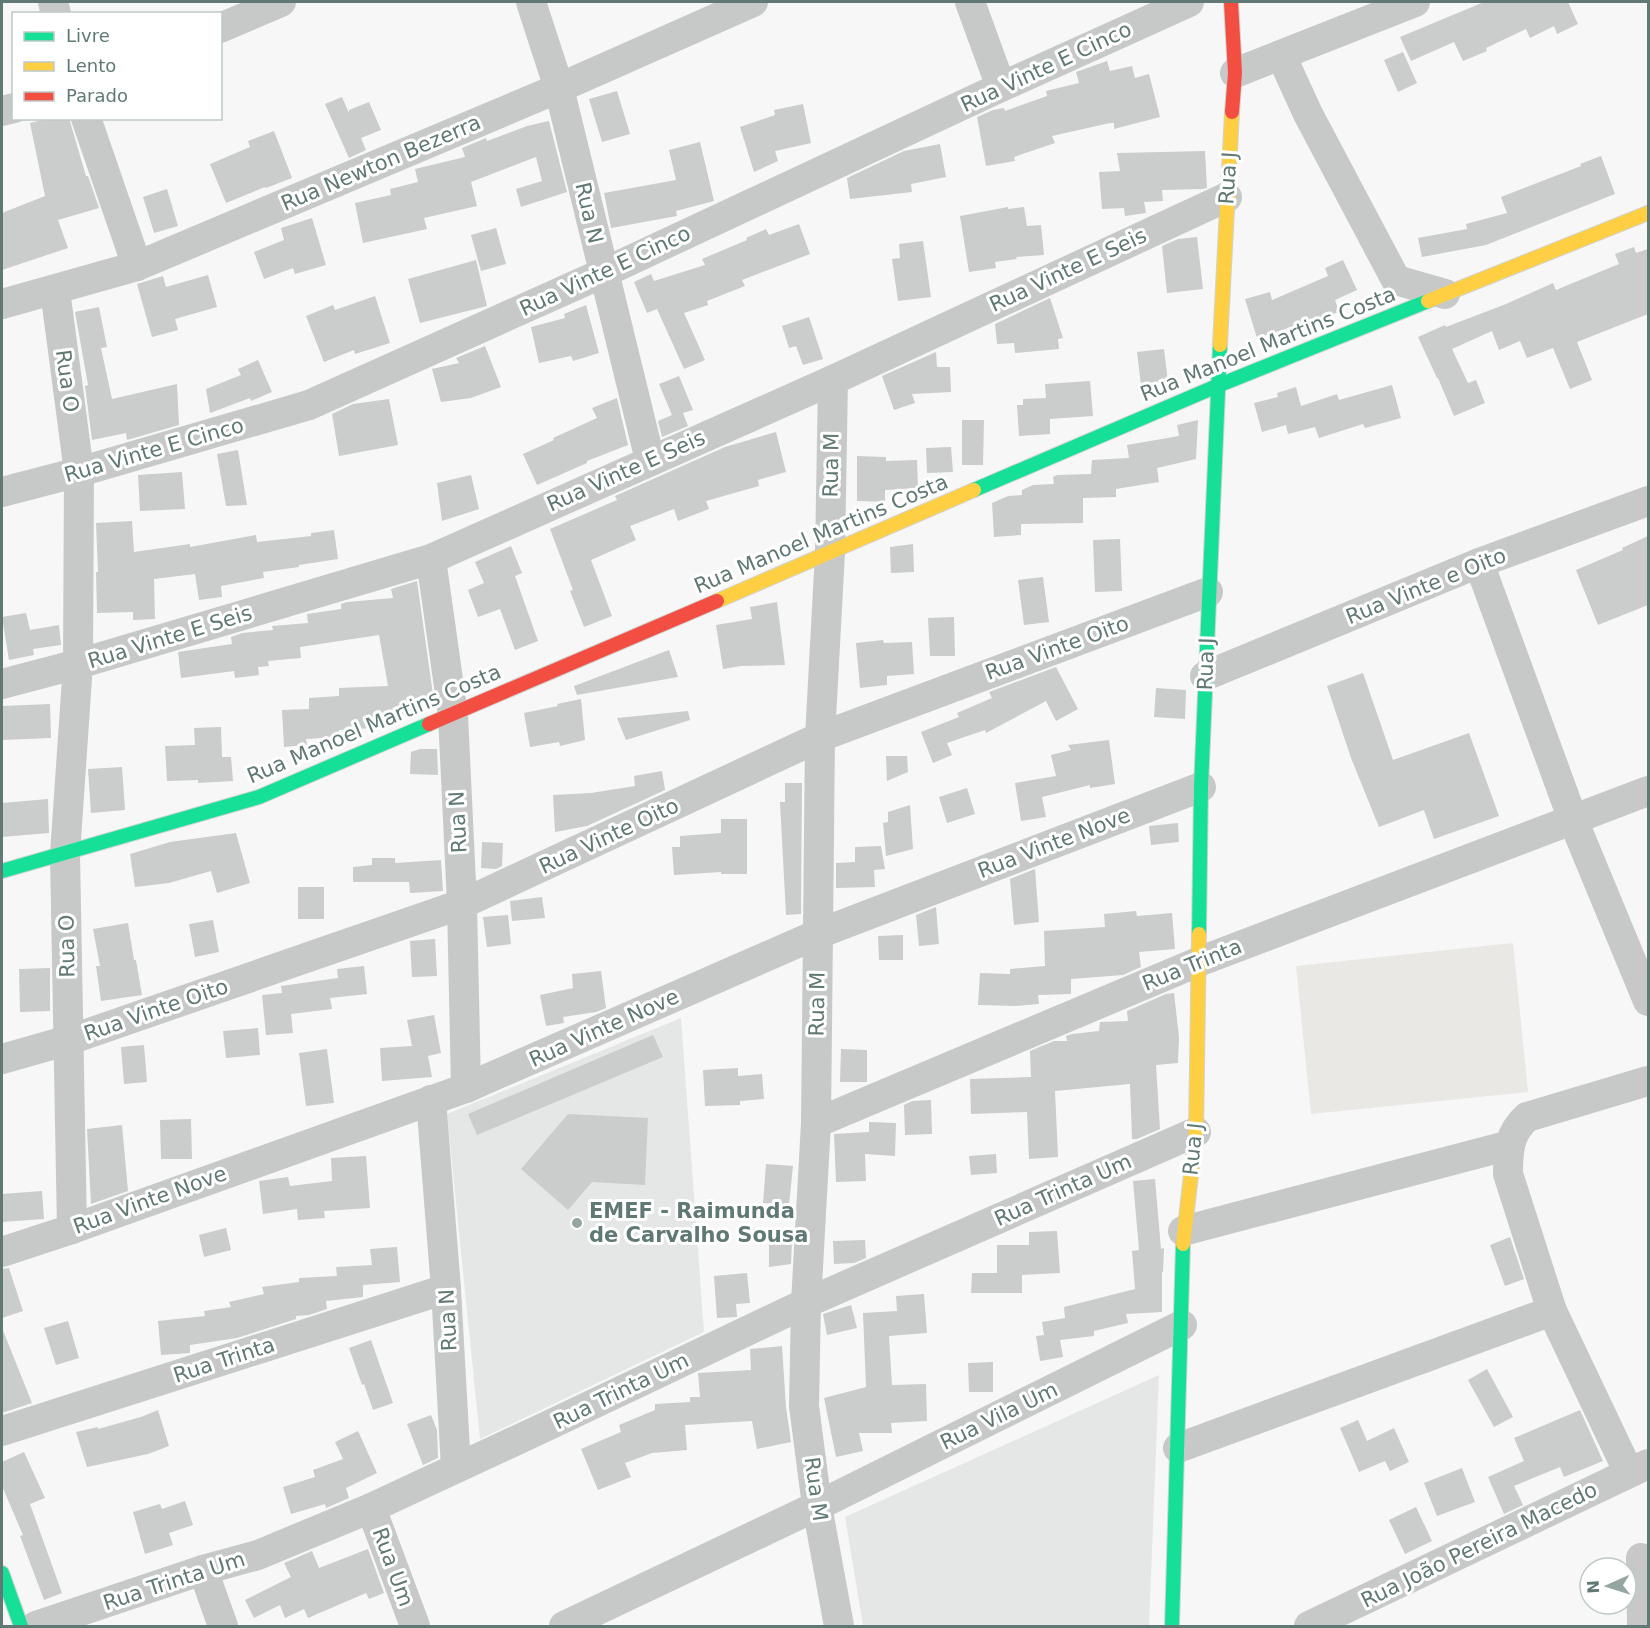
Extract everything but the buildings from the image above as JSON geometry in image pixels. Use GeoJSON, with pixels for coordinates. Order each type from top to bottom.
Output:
{"type":"FeatureCollection","features":[{"type":"Feature","properties":{"kind":"street"},"geometry":{"type":"LineString","coordinates":[[222,27],[280,2]]}},
{"type":"Feature","properties":{"kind":"street","name":"Rua N"},"geometry":{"type":"LineString","coordinates":[[531,2],[559,88],[650,460]]}},
{"type":"Feature","properties":{"kind":"street","name":"Rua Newton Bezerra"},"geometry":{"type":"LineString","coordinates":[[2,304],[137,266],[559,88],[753,2]]}},
{"type":"Feature","properties":{"kind":"street"},"geometry":{"type":"LineString","coordinates":[[970,2],[1001,87]]}},
{"type":"Feature","properties":{"kind":"street","name":"Rua Vinte E Cinco"},"geometry":{"type":"LineString","coordinates":[[2,492],[309,405],[603,273],[1189,2]]}},
{"type":"Feature","properties":{"kind":"street","name":"Rua J"},"geometry":{"type":"LineString","coordinates":[[1172,1626],[1183,1231],[1196,1132],[1201,787],[1208,592],[1235,73],[1231,2]]}},
{"type":"Feature","properties":{"kind":"street"},"geometry":{"type":"LineString","coordinates":[[1235,73],[1415,2]]}},
{"type":"Feature","properties":{"kind":"street"},"geometry":{"type":"LineString","coordinates":[[1281,55],[1308,114],[1396,280],[1446,294]]}},
{"type":"Feature","properties":{"kind":"street"},"geometry":{"type":"LineString","coordinates":[[87,120],[137,266]]}},
{"type":"Feature","properties":{"kind":"street","name":"Rua Vinte E Seis"},"geometry":{"type":"LineString","coordinates":[[2,684],[78,664],[431,559],[833,380],[1227,197]]}},
{"type":"Feature","properties":{"kind":"street","name":"Rua Manoel Martins Costa"},"geometry":{"type":"LineString","coordinates":[[2,871],[259,797],[1217,386],[1648,213]]}},
{"type":"Feature","properties":{"kind":"street","name":"Rua O"},"geometry":{"type":"LineString","coordinates":[[55,290],[79,472],[78,664],[65,854],[72,1228]]}},
{"type":"Feature","properties":{"kind":"street","name":"Rua M"},"geometry":{"type":"LineString","coordinates":[[833,380],[830,553],[820,737],[816,1123],[806,1303],[804,1406],[817,1506],[839,1626]]}},
{"type":"Feature","properties":{"kind":"street","name":"Rua Vinte e Oito"},"geometry":{"type":"LineString","coordinates":[[1205,676],[1479,563],[1648,501]]}},
{"type":"Feature","properties":{"kind":"street","name":"Rua N"},"geometry":{"type":"LineString","coordinates":[[431,559],[453,715],[462,904],[466,1088]]}},
{"type":"Feature","properties":{"kind":"street"},"geometry":{"type":"LineString","coordinates":[[1479,563],[1573,820],[1648,1001]]}},
{"type":"Feature","properties":{"kind":"street","name":"Rua Vinte Oito"},"geometry":{"type":"LineString","coordinates":[[2,1059],[69,1040],[462,904],[820,737],[1208,592]]}},
{"type":"Feature","properties":{"kind":"street","name":"Rua Vinte Nove"},"geometry":{"type":"LineString","coordinates":[[2,1252],[466,1088],[818,934],[1201,787]]}},
{"type":"Feature","properties":{"kind":"street","name":"Rua Trinta"},"geometry":{"type":"LineString","coordinates":[[816,1123],[1198,962],[1648,791]]}},
{"type":"Feature","properties":{"kind":"street"},"geometry":{"type":"LineString","coordinates":[[1639,1469],[1552,1311],[1508,1174],[1510,1144],[1517,1126],[1527,1117],[1648,1082]]}},
{"type":"Feature","properties":{"kind":"street","name":"Rua N"},"geometry":{"type":"LineString","coordinates":[[431,1100],[447,1289],[456,1468]]}},
{"type":"Feature","properties":{"kind":"street","name":"Rua Trinta Um"},"geometry":{"type":"LineString","coordinates":[[36,1626],[203,1570],[258,1555],[371,1508],[806,1303],[1196,1132]]}},
{"type":"Feature","properties":{"kind":"street"},"geometry":{"type":"LineString","coordinates":[[1183,1231],[1510,1144]]}},
{"type":"Feature","properties":{"kind":"street","name":"Rua Trinta"},"geometry":{"type":"LineString","coordinates":[[2,1431],[447,1289]]}},
{"type":"Feature","properties":{"kind":"street"},"geometry":{"type":"LineString","coordinates":[[1178,1448],[1552,1311]]}},
{"type":"Feature","properties":{"kind":"street","name":"Rua Vila Um"},"geometry":{"type":"LineString","coordinates":[[564,1626],[817,1506],[1182,1325]]}},
{"type":"Feature","properties":{"kind":"street","name":"Rua João Pereira Macedo"},"geometry":{"type":"LineString","coordinates":[[1309,1626],[1639,1469]]}},
{"type":"Feature","properties":{"kind":"street","name":"Rua Um"},"geometry":{"type":"LineString","coordinates":[[371,1508],[415,1626]]}},
{"type":"Feature","properties":{"kind":"street"},"geometry":{"type":"LineString","coordinates":[[1641,1558],[1642,1626]]}},
{"type":"Feature","properties":{"kind":"street"},"geometry":{"type":"LineString","coordinates":[[203,1570],[223,1626]]}},
{"type":"Feature","properties":{"kind":"street"},"geometry":{"type":"LineString","coordinates":[[2,1573],[21,1626]]}},
{"type":"Feature","properties":{"kind":"shaded area"},"geometry":{"type":"Polygon","coordinates":[[[1513,943],[1528,1092],[1311,1114],[1296,966],[1513,943]]]}},
{"type":"Feature","properties":{"kind":"shaded area","name":"EMEF - Raimunda de Carvalho Sousa"},"geometry":{"type":"Polygon","coordinates":[[[681,1018],[704,1332],[480,1439],[447,1114],[681,1018]]]}},
{"type":"Feature","properties":{"kind":"shaded area"},"geometry":{"type":"Polygon","coordinates":[[[1159,1375],[1149,1626],[863,1626],[845,1517],[1159,1375]]]}},
{"type":"Feature","properties":{"kind":"traffic: fast"},"geometry":{"type":"LineString","coordinates":[[974,490],[1217,386],[1428,301]]}},
{"type":"Feature","properties":{"kind":"traffic: fast"},"geometry":{"type":"LineString","coordinates":[[1199,934],[1201,787],[1220,345]]}},
{"type":"Feature","properties":{"kind":"traffic: fast"},"geometry":{"type":"LineString","coordinates":[[2,871],[259,797],[429,724]]}},
{"type":"Feature","properties":{"kind":"traffic: fast"},"geometry":{"type":"LineString","coordinates":[[1172,1626],[1183,1244]]}},
{"type":"Feature","properties":{"kind":"traffic: fast"},"geometry":{"type":"LineString","coordinates":[[2,1573],[21,1626]]}},
{"type":"Feature","properties":{"kind":"traffic: slow"},"geometry":{"type":"LineString","coordinates":[[1220,345],[1232,112]]}},
{"type":"Feature","properties":{"kind":"traffic: slow"},"geometry":{"type":"LineString","coordinates":[[1428,301],[1648,213]]}},
{"type":"Feature","properties":{"kind":"traffic: slow"},"geometry":{"type":"LineString","coordinates":[[717,601],[974,490]]}},
{"type":"Feature","properties":{"kind":"traffic: slow"},"geometry":{"type":"LineString","coordinates":[[1183,1244],[1196,1132],[1199,934]]}},
{"type":"Feature","properties":{"kind":"traffic: jam"},"geometry":{"type":"LineString","coordinates":[[1231,2],[1235,73],[1232,112]]}},
{"type":"Feature","properties":{"kind":"traffic: jam"},"geometry":{"type":"LineString","coordinates":[[429,724],[717,601]]}},
{"type":"Feature","properties":{"kind":"place","name":"EMEF - Raimunda de Carvalho Sousa"},"geometry":{"type":"Point","coordinates":[577,1223]}}]}
